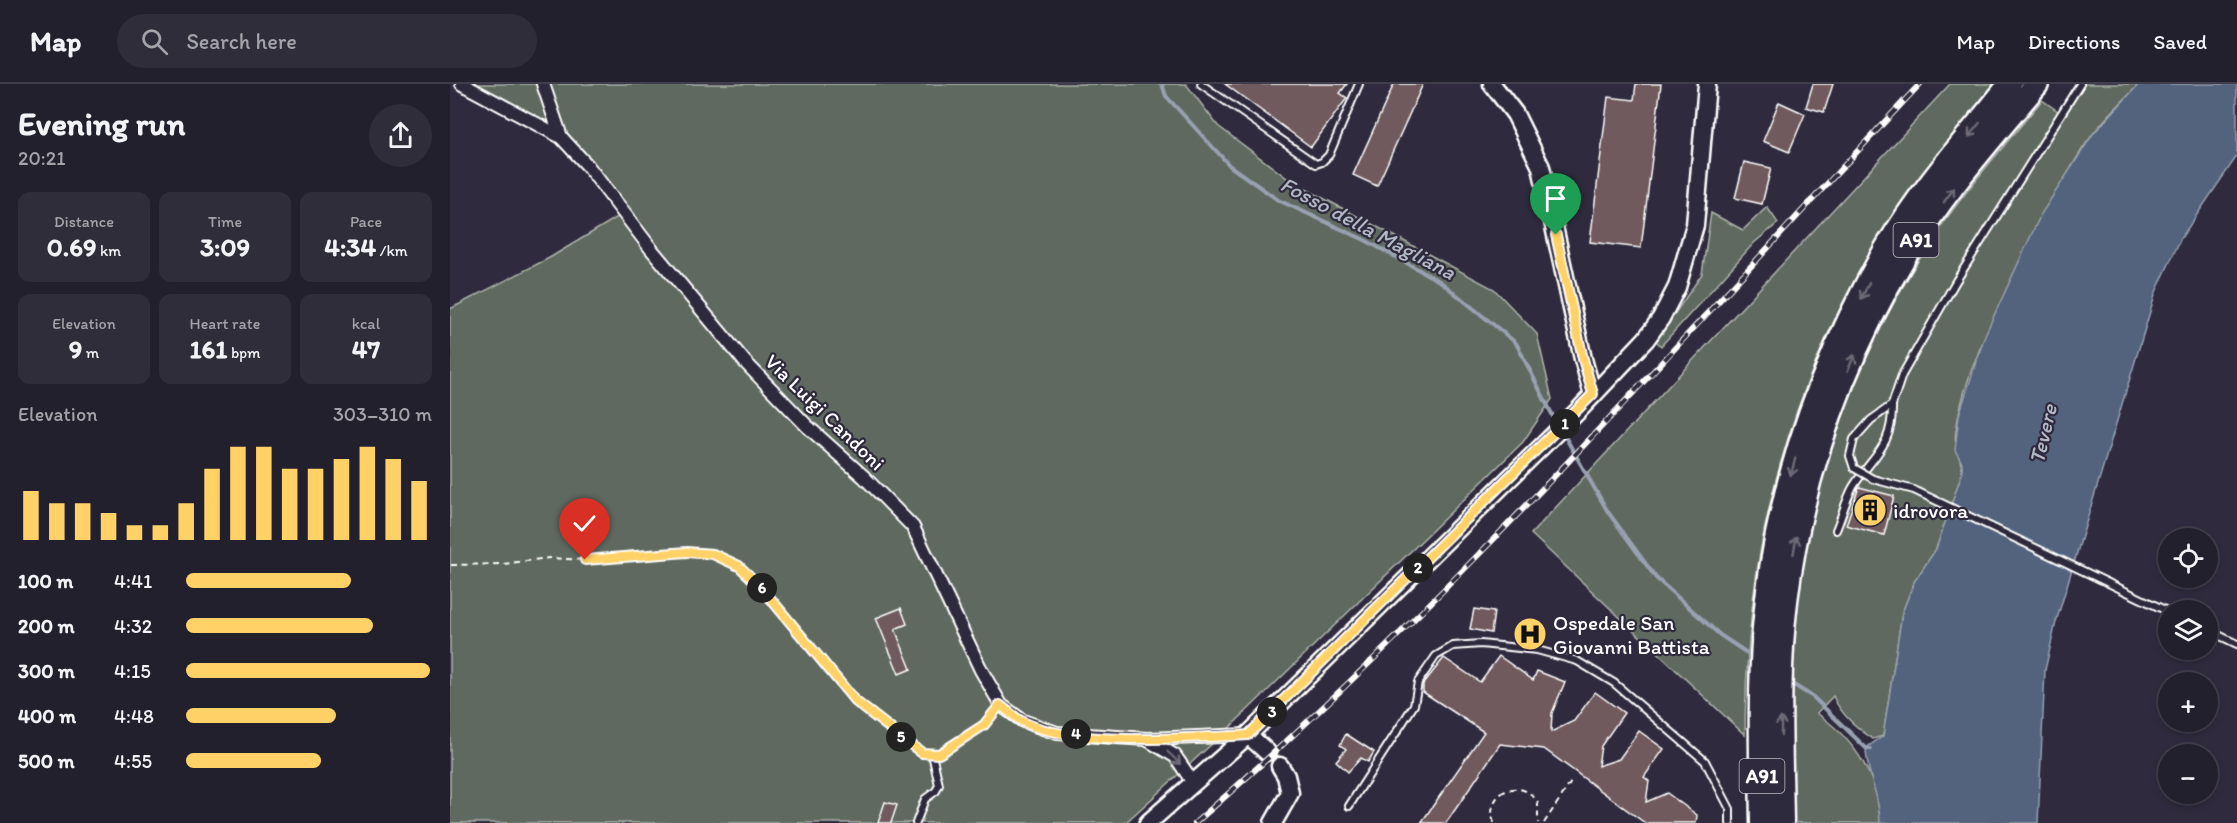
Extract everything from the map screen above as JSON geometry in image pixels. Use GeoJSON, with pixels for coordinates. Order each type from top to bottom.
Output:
{"type":"FeatureCollection","features":[{"type":"Feature","properties":{"kind":"highway","name":"A91"},"geometry":{"type":"LineString","coordinates":[[1782,823],[1781,684],[1786,602],[1820,414],[1837,346],[1888,247],[1921,196],[2010,84]]}},
{"type":"Feature","properties":{"kind":"highway","name":"A91"},"geometry":{"type":"LineString","coordinates":[[1762,823],[1761,715],[1764,625],[1777,532],[1820,414],[1906,254],[1965,173],[2037,84]]}},
{"type":"Feature","properties":{"kind":"main road"},"geometry":{"type":"LineString","coordinates":[[1492,84],[1515,114],[1541,167],[1583,359],[1593,394]]}},
{"type":"Feature","properties":{"kind":"main road"},"geometry":{"type":"LineString","coordinates":[[1148,823],[1248,735],[1579,410],[1651,332],[1661,318],[1683,272],[1697,206],[1707,84]]}},
{"type":"Feature","properties":{"kind":"main road"},"geometry":{"type":"LineString","coordinates":[[1248,735],[1267,752]]}},
{"type":"Feature","properties":{"kind":"main road"},"geometry":{"type":"LineString","coordinates":[[1273,823],[1290,793],[1287,776],[1280,766]]}},
{"type":"Feature","properties":{"kind":"street","name":"Via Luigi Candoni"},"geometry":{"type":"LineString","coordinates":[[462,84],[561,137],[587,165],[652,250],[745,362],[807,426],[864,477],[913,527],[1000,705],[1023,722],[1058,733],[1147,739],[1248,735]]}},
{"type":"Feature","properties":{"kind":"street"},"geometry":{"type":"LineString","coordinates":[[543,84],[561,137]]}},
{"type":"Feature","properties":{"kind":"street","name":"Via Luigi Candoni"},"geometry":{"type":"LineString","coordinates":[[1147,739],[1175,756],[1194,784]]}},
{"type":"Feature","properties":{"kind":"lane"},"geometry":{"type":"LineString","coordinates":[[1201,84],[1316,164],[1329,155],[1359,84]]}},
{"type":"Feature","properties":{"kind":"lane"},"geometry":{"type":"LineString","coordinates":[[1836,530],[1853,487],[1884,446],[1892,422],[1892,405],[1902,375],[1956,281],[2080,84]]}},
{"type":"Feature","properties":{"kind":"lane"},"geometry":{"type":"LineString","coordinates":[[1892,405],[1871,420],[1854,439],[1850,456],[1854,468],[1873,479],[1914,490],[2158,607]]}},
{"type":"Feature","properties":{"kind":"lane"},"geometry":{"type":"LineString","coordinates":[[2218,635],[2237,644]]}},
{"type":"Feature","properties":{"kind":"lane"},"geometry":{"type":"LineString","coordinates":[[1349,806],[1414,705],[1418,682],[1436,656],[1453,646],[1481,644],[1537,650],[1577,661],[1614,683],[1705,761],[1730,809],[1730,823]]}},
{"type":"Feature","properties":{"kind":"lane"},"geometry":{"type":"LineString","coordinates":[[916,823],[925,799],[936,791],[939,785],[932,754]]}},
{"type":"Feature","properties":{"kind":"path"},"geometry":{"type":"LineString","coordinates":[[451,565],[503,564],[549,558],[585,560],[687,552],[713,554],[739,566],[761,587],[855,701],[922,753],[939,754],[984,725],[1000,705]]}},
{"type":"Feature","properties":{"kind":"path"},"geometry":{"type":"LineString","coordinates":[[1544,823],[1571,782]]}},
{"type":"Feature","properties":{"kind":"path"},"geometry":{"type":"LineString","coordinates":[[1494,823],[1492,815],[1494,801],[1504,791],[1517,788],[1530,792],[1539,803],[1538,823]]}},
{"type":"Feature","properties":{"kind":"shaded area"},"geometry":{"type":"Polygon","coordinates":[[[476,84],[1186,84],[1218,126],[1291,181],[1494,289],[1537,334],[1552,399],[1523,442],[1225,732],[1125,823],[450,823],[450,309],[551,257],[631,209],[590,159],[538,118],[476,84]]]}},
{"type":"Feature","properties":{"kind":"shaded area"},"geometry":{"type":"Polygon","coordinates":[[[1950,84],[1997,84],[1863,266],[1829,331],[1792,425],[1768,512],[1753,599],[1745,735],[1531,534],[1950,84]]]}},
{"type":"Feature","properties":{"kind":"shaded area"},"geometry":{"type":"Polygon","coordinates":[[[2084,84],[2139,84],[2098,127],[2076,160],[1998,310],[1977,356],[1968,380],[1956,430],[1962,473],[1936,549],[1914,582],[1902,613],[1883,736],[1873,739],[1861,730],[1845,715],[1833,696],[1817,713],[1842,735],[1862,760],[1875,790],[1880,823],[1793,823],[1790,697],[1797,602],[1818,496],[1851,394],[1898,296],[1925,250],[1952,211],[2042,100],[2065,116],[2084,84]]]}},
{"type":"Feature","properties":{"kind":"shaded area"},"geometry":{"type":"Polygon","coordinates":[[[1767,207],[1778,223],[1754,243],[1661,346],[1656,341],[1702,274],[1711,213],[1743,230],[1767,207]]]}},
{"type":"Feature","properties":{"kind":"water","name":"Tevere"},"geometry":{"type":"Polygon","coordinates":[[[2139,84],[2237,84],[2237,156],[2181,238],[2156,292],[2056,622],[2045,670],[2038,823],[1880,823],[1866,748],[1883,736],[1902,613],[1914,582],[1936,549],[1962,473],[1962,463],[1955,450],[1959,415],[1985,335],[2041,214],[2093,134],[2139,84]]]}},
{"type":"Feature","properties":{"kind":"building"},"geometry":{"type":"Polygon","coordinates":[[[1225,84],[1347,84],[1340,93],[1347,98],[1311,147],[1225,84]]]}},
{"type":"Feature","properties":{"kind":"building"},"geometry":{"type":"Polygon","coordinates":[[[1394,84],[1423,84],[1377,186],[1353,175],[1394,84]]]}},
{"type":"Feature","properties":{"kind":"building"},"geometry":{"type":"Polygon","coordinates":[[[1636,84],[1661,84],[1641,248],[1590,242],[1608,97],[1634,100],[1636,84]]]}},
{"type":"Feature","properties":{"kind":"building"},"geometry":{"type":"Polygon","coordinates":[[[1813,84],[1833,84],[1824,112],[1806,107],[1813,84]]]}},
{"type":"Feature","properties":{"kind":"building"},"geometry":{"type":"Polygon","coordinates":[[[1779,102],[1805,114],[1789,152],[1763,141],[1779,102]]]}},
{"type":"Feature","properties":{"kind":"building"},"geometry":{"type":"Polygon","coordinates":[[[1744,162],[1771,168],[1762,204],[1735,198],[1744,162]]]}},
{"type":"Feature","properties":{"kind":"building","name":"idrovora"},"geometry":{"type":"Polygon","coordinates":[[[1859,487],[1894,496],[1884,535],[1846,525],[1859,487]]]}},
{"type":"Feature","properties":{"kind":"building"},"geometry":{"type":"Polygon","coordinates":[[[901,608],[907,624],[895,629],[911,669],[899,674],[876,618],[901,608]]]}},
{"type":"Feature","properties":{"kind":"building"},"geometry":{"type":"Polygon","coordinates":[[[1474,609],[1494,612],[1491,633],[1470,629],[1474,609]]]}},
{"type":"Feature","properties":{"kind":"building"},"geometry":{"type":"Polygon","coordinates":[[[1499,656],[1533,680],[1537,671],[1565,682],[1552,713],[1551,732],[1574,721],[1595,692],[1624,713],[1601,746],[1598,766],[1619,759],[1639,731],[1664,749],[1644,777],[1649,781],[1646,802],[1667,793],[1697,815],[1696,823],[1645,823],[1544,749],[1500,744],[1446,823],[1421,823],[1484,732],[1423,692],[1423,684],[1444,658],[1480,682],[1499,656]]]}},
{"type":"Feature","properties":{"kind":"building"},"geometry":{"type":"Polygon","coordinates":[[[1346,734],[1374,752],[1368,762],[1361,758],[1348,772],[1336,761],[1346,749],[1340,745],[1346,734]]]}},
{"type":"Feature","properties":{"kind":"building"},"geometry":{"type":"Polygon","coordinates":[[[885,802],[897,805],[891,823],[878,823],[885,802]]]}},
{"type":"Feature","properties":{"kind":"waterway","name":"Fosso della Magliana"},"geometry":{"type":"LineString","coordinates":[[1162,84],[1166,96],[1230,166],[1278,200],[1365,240],[1441,282],[1516,343],[1557,424]]}},
{"type":"Feature","properties":{"kind":"waterway","name":"Fosso della Magliana"},"geometry":{"type":"LineString","coordinates":[[1563,433],[1608,512],[1656,578],[1720,635],[1753,657]]}},
{"type":"Feature","properties":{"kind":"waterway","name":"Fosso della Magliana"},"geometry":{"type":"LineString","coordinates":[[1789,682],[1813,697],[1866,748],[1871,749]]}},
{"type":"Feature","properties":{"kind":"railway"},"geometry":{"type":"LineString","coordinates":[[1195,823],[1291,737],[1477,556],[1656,369],[1920,84]]}},
{"type":"Feature","properties":{"kind":"place","name":"idrovora"},"geometry":{"type":"Point","coordinates":[1870,510]}},
{"type":"Feature","properties":{"kind":"place","name":"Ospedale San Giovanni Battista"},"geometry":{"type":"Point","coordinates":[1530,634]}},
{"type":"Feature","properties":{"kind":"route"},"geometry":{"type":"LineString","coordinates":[[585,560],[687,552],[713,554],[739,566],[761,587],[855,701],[922,753],[939,754],[984,725],[1000,705],[1023,722],[1058,733],[1147,739],[1248,735],[1593,394],[1583,359],[1556,235]]}}]}
